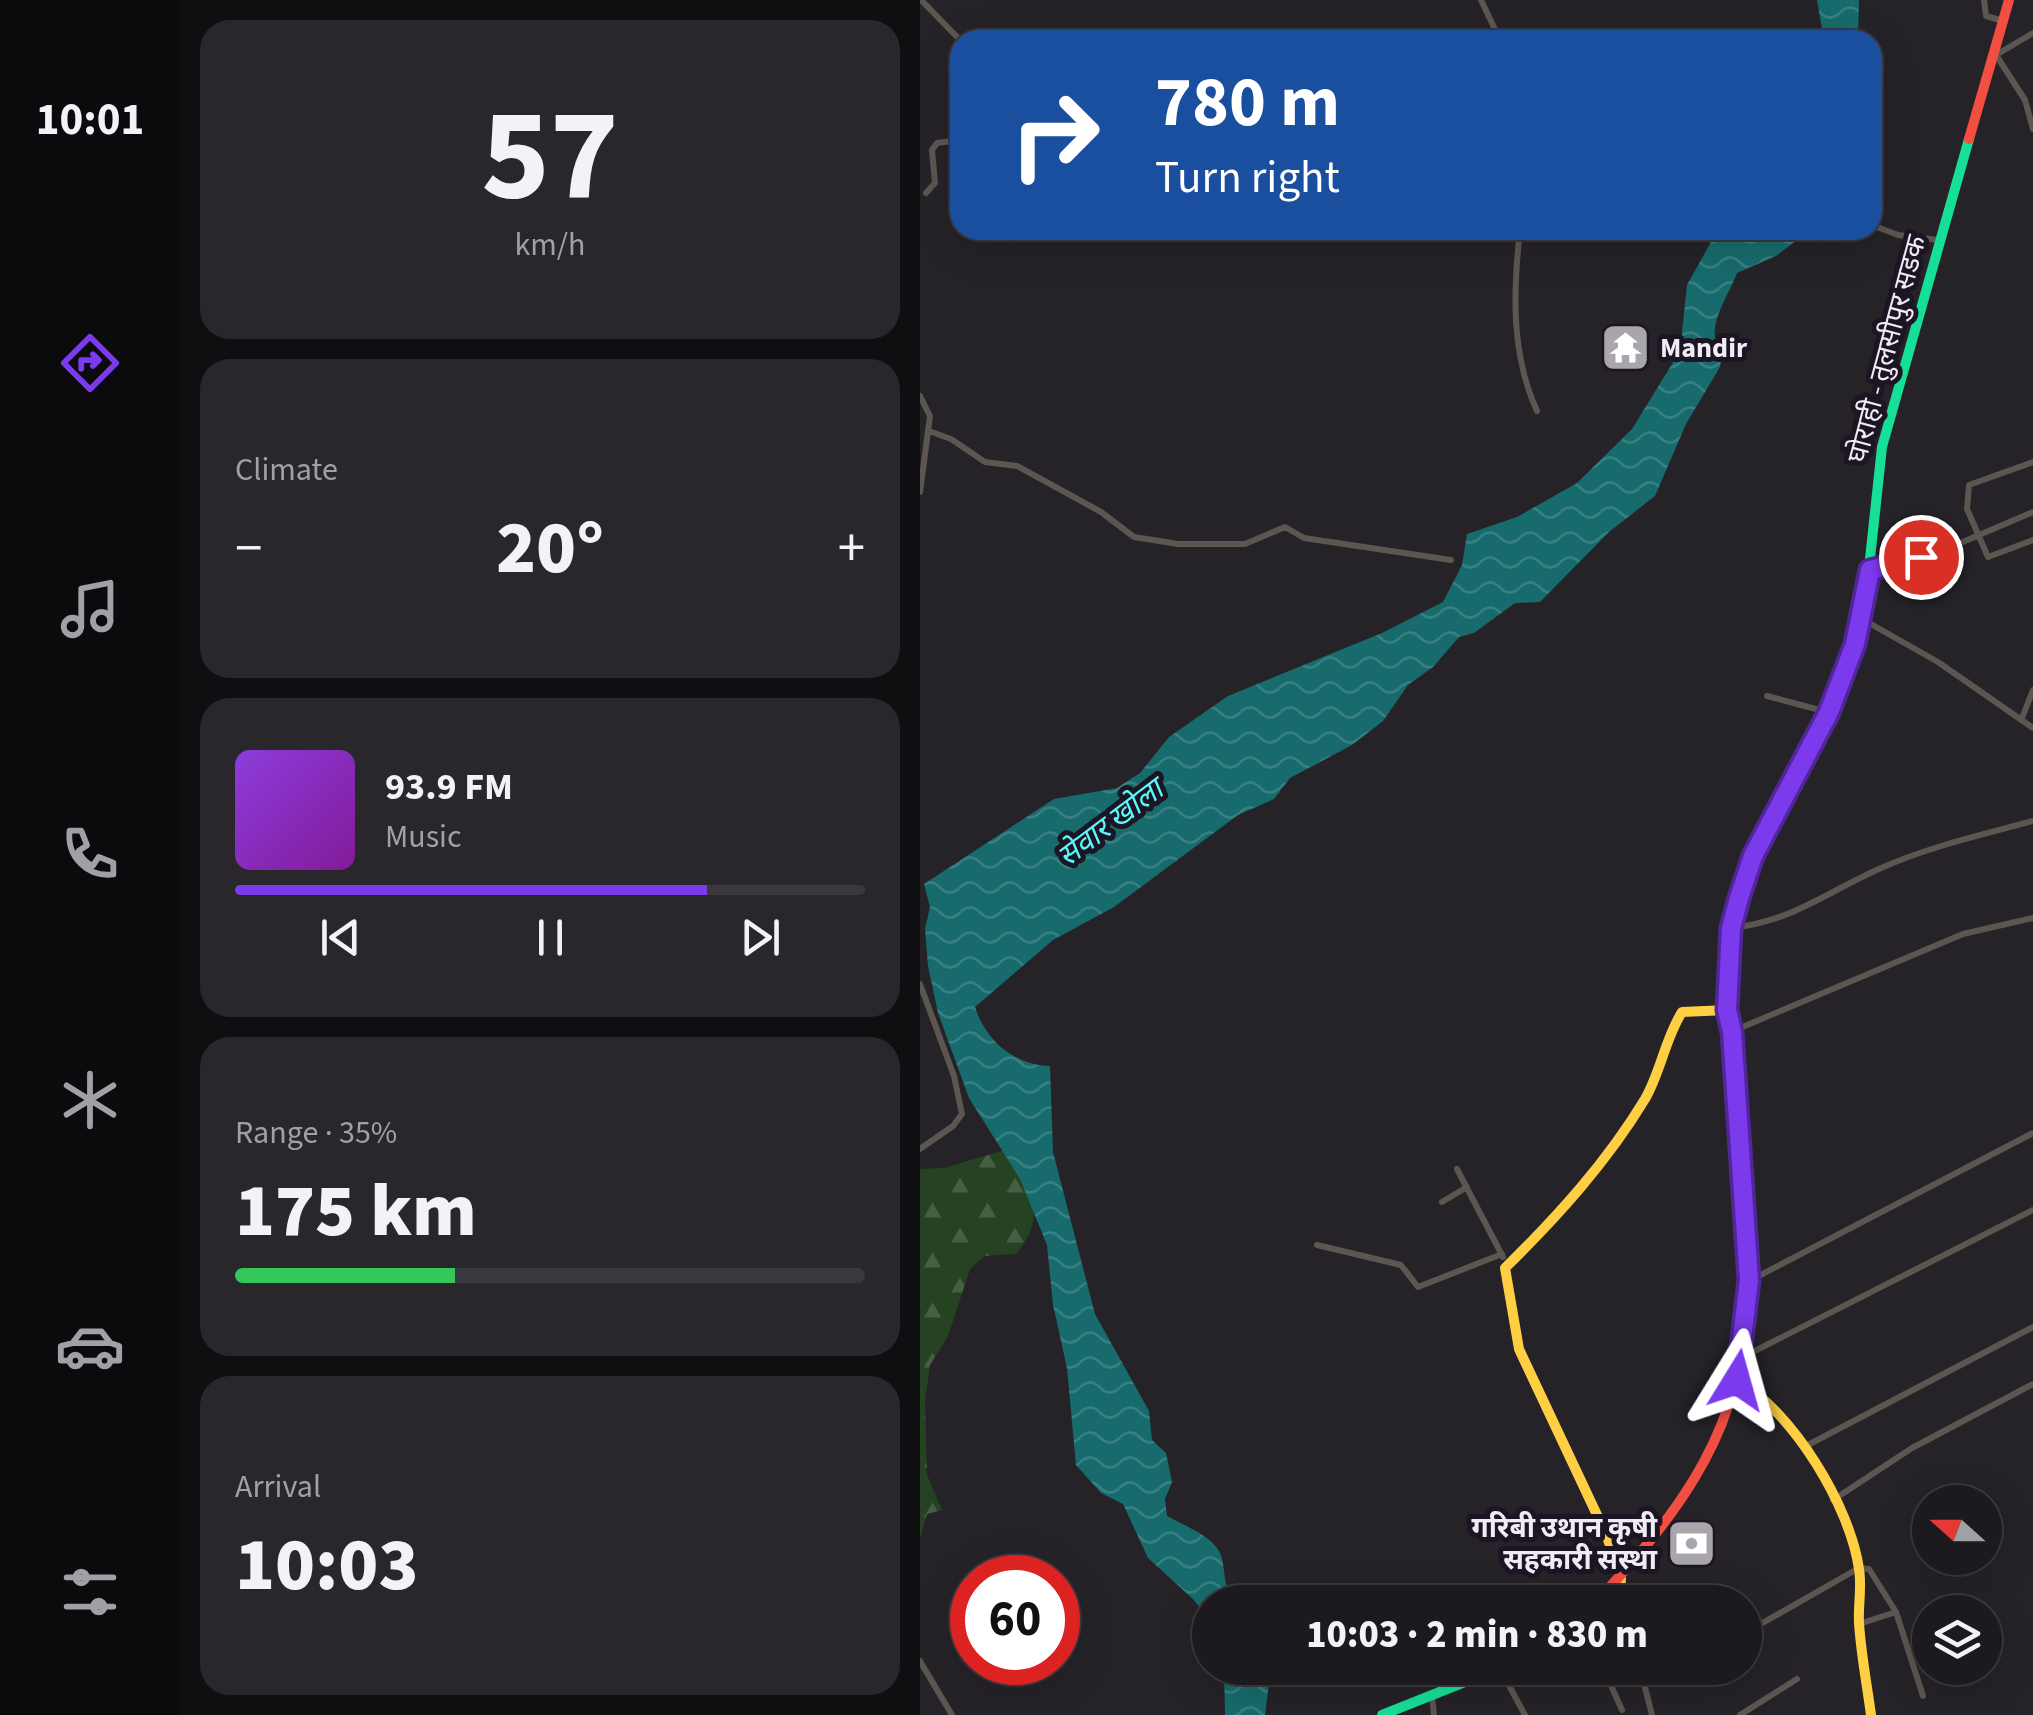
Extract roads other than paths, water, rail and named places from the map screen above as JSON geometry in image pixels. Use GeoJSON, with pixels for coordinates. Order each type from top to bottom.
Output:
{"type":"FeatureCollection","features":[{"type":"Feature","properties":{"kind":"main road","name":"घोराही - तुलसीपुर सडक"},"geometry":{"type":"LineString","coordinates":[[1614,1585],[1654,1544],[1698,1479],[1722,1429],[1737,1380],[1749,1280],[1732,1032],[1727,1010],[1731,928],[1753,856],[1829,712],[1862,619],[1870,570],[1875,476],[1938,240],[1996,55],[2009,0]]}},
{"type":"Feature","properties":{"kind":"main road"},"geometry":{"type":"LineString","coordinates":[[1621,1585],[1622,1578],[1521,1353],[1505,1304],[1504,1268],[1551,1222],[1634,1116],[1648,1093],[1682,1012],[1727,1010]]}},
{"type":"Feature","properties":{"kind":"main road"},"geometry":{"type":"LineString","coordinates":[[1737,1380],[1762,1392],[1803,1448],[1852,1540],[1859,1568],[1859,1624],[1871,1715]]}},
{"type":"Feature","properties":{"kind":"main road"},"geometry":{"type":"LineString","coordinates":[[1382,1715],[1457,1685]]}},
{"type":"Feature","properties":{"kind":"street"},"geometry":{"type":"LineString","coordinates":[[1480,0],[1495,30]]}},
{"type":"Feature","properties":{"kind":"street"},"geometry":{"type":"LineString","coordinates":[[1984,0],[1986,16],[2004,21]]}},
{"type":"Feature","properties":{"kind":"street"},"geometry":{"type":"LineString","coordinates":[[922,1],[950,30]]}},
{"type":"Feature","properties":{"kind":"street"},"geometry":{"type":"LineString","coordinates":[[2033,33],[1996,55],[2024,100],[2033,129]]}},
{"type":"Feature","properties":{"kind":"street"},"geometry":{"type":"LineString","coordinates":[[926,193],[935,183],[932,150],[938,143],[950,141]]}},
{"type":"Feature","properties":{"kind":"street"},"geometry":{"type":"LineString","coordinates":[[1882,229],[1938,240]]}},
{"type":"Feature","properties":{"kind":"street"},"geometry":{"type":"LineString","coordinates":[[1520,240],[1515,344],[1522,378],[1537,411]]}},
{"type":"Feature","properties":{"kind":"street"},"geometry":{"type":"LineString","coordinates":[[920,396],[930,416],[920,492]]}},
{"type":"Feature","properties":{"kind":"street"},"geometry":{"type":"LineString","coordinates":[[929,432],[950,439],[985,462],[1029,472],[1102,512],[1134,538],[1178,544],[1245,544],[1285,528],[1318,541],[1451,560]]}},
{"type":"Feature","properties":{"kind":"street"},"geometry":{"type":"LineString","coordinates":[[2033,462],[1969,485],[1967,510],[1988,558],[2033,540]]}},
{"type":"Feature","properties":{"kind":"street"},"geometry":{"type":"LineString","coordinates":[[1870,570],[1958,544],[1976,533],[2033,512]]}},
{"type":"Feature","properties":{"kind":"street"},"geometry":{"type":"LineString","coordinates":[[1862,619],[2033,728]]}},
{"type":"Feature","properties":{"kind":"street"},"geometry":{"type":"LineString","coordinates":[[2022,718],[2033,690]]}},
{"type":"Feature","properties":{"kind":"street"},"geometry":{"type":"LineString","coordinates":[[1768,696],[1829,712]]}},
{"type":"Feature","properties":{"kind":"street"},"geometry":{"type":"LineString","coordinates":[[1731,928],[1755,926],[1845,890],[1882,868],[2033,821]]}},
{"type":"Feature","properties":{"kind":"street"},"geometry":{"type":"LineString","coordinates":[[1732,1032],[1963,934],[2033,918]]}},
{"type":"Feature","properties":{"kind":"street"},"geometry":{"type":"LineString","coordinates":[[920,984],[954,1076],[962,1114],[953,1126],[920,1150]]}},
{"type":"Feature","properties":{"kind":"street"},"geometry":{"type":"LineString","coordinates":[[1749,1280],[2033,1132]]}},
{"type":"Feature","properties":{"kind":"street"},"geometry":{"type":"LineString","coordinates":[[1457,1170],[1502,1254],[1504,1268]]}},
{"type":"Feature","properties":{"kind":"street"},"geometry":{"type":"LineString","coordinates":[[1442,1202],[1467,1188]]}},
{"type":"Feature","properties":{"kind":"street"},"geometry":{"type":"LineString","coordinates":[[1741,1358],[2033,1210]]}},
{"type":"Feature","properties":{"kind":"street"},"geometry":{"type":"LineString","coordinates":[[1316,1246],[1401,1265],[1418,1287],[1502,1254]]}},
{"type":"Feature","properties":{"kind":"street"},"geometry":{"type":"LineString","coordinates":[[1803,1448],[2033,1327]]}},
{"type":"Feature","properties":{"kind":"street"},"geometry":{"type":"LineString","coordinates":[[1832,1500],[1912,1448],[2033,1384]]}},
{"type":"Feature","properties":{"kind":"street"},"geometry":{"type":"LineString","coordinates":[[1762,1623],[1859,1568],[1875,1573],[1896,1612],[1923,1696]]}},
{"type":"Feature","properties":{"kind":"street"},"geometry":{"type":"LineString","coordinates":[[1859,1624],[1896,1612]]}},
{"type":"Feature","properties":{"kind":"street"},"geometry":{"type":"LineString","coordinates":[[920,1660],[952,1715]]}},
{"type":"Feature","properties":{"kind":"street"},"geometry":{"type":"LineString","coordinates":[[1740,1715],[1797,1678]]}},
{"type":"Feature","properties":{"kind":"street"},"geometry":{"type":"LineString","coordinates":[[1509,1685],[1524,1715]]}},
{"type":"Feature","properties":{"kind":"street"},"geometry":{"type":"LineString","coordinates":[[1611,1685],[1622,1710]]}},
{"type":"Feature","properties":{"kind":"street"},"geometry":{"type":"LineString","coordinates":[[1644,1685],[1652,1715]]}},
{"type":"Feature","properties":{"kind":"street"},"geometry":{"type":"LineString","coordinates":[[1432,1695],[1434,1715]]}},
{"type":"Feature","properties":{"kind":"water"},"geometry":{"type":"Polygon","coordinates":[[[1817,0],[1859,0],[1858,30],[1822,30],[1817,0]]]}},
{"type":"Feature","properties":{"kind":"water","name":"सेवार खोला"},"geometry":{"type":"Polygon","coordinates":[[[1709,240],[1797,240],[1776,256],[1737,273],[1715,325],[1722,357],[1720,367],[1686,424],[1655,496],[1609,532],[1540,602],[1515,603],[1474,633],[1459,637],[1433,667],[1408,685],[1383,721],[1352,745],[1290,778],[1274,799],[1238,815],[1114,907],[1053,940],[975,1007],[986,1030],[1003,1049],[1025,1061],[1050,1066],[1053,1152],[1095,1314],[1149,1411],[1152,1440],[1166,1453],[1172,1482],[1165,1499],[1167,1516],[1214,1544],[1222,1559],[1227,1585],[1192,1585],[1192,1598],[1148,1558],[1123,1504],[1101,1493],[1076,1465],[1067,1368],[1053,1305],[1047,1245],[1020,1179],[969,1098],[938,1013],[928,966],[925,929],[930,907],[924,884],[1054,799],[1117,788],[1140,773],[1169,737],[1228,696],[1382,633],[1443,602],[1462,565],[1467,534],[1517,517],[1577,483],[1632,429],[1680,351],[1687,285],[1709,240]]]}},
{"type":"Feature","properties":{"kind":"water"},"geometry":{"type":"Polygon","coordinates":[[[1224,1685],[1269,1685],[1265,1715],[1225,1715],[1224,1685]]]}},
{"type":"Feature","properties":{"kind":"place","name":"Mandir"},"geometry":{"type":"Point","coordinates":[1625,347]}},
{"type":"Feature","properties":{"kind":"place","name":"गरिबी उथान कृषी सहकारी सस्था"},"geometry":{"type":"Point","coordinates":[1692,1543]}}]}
